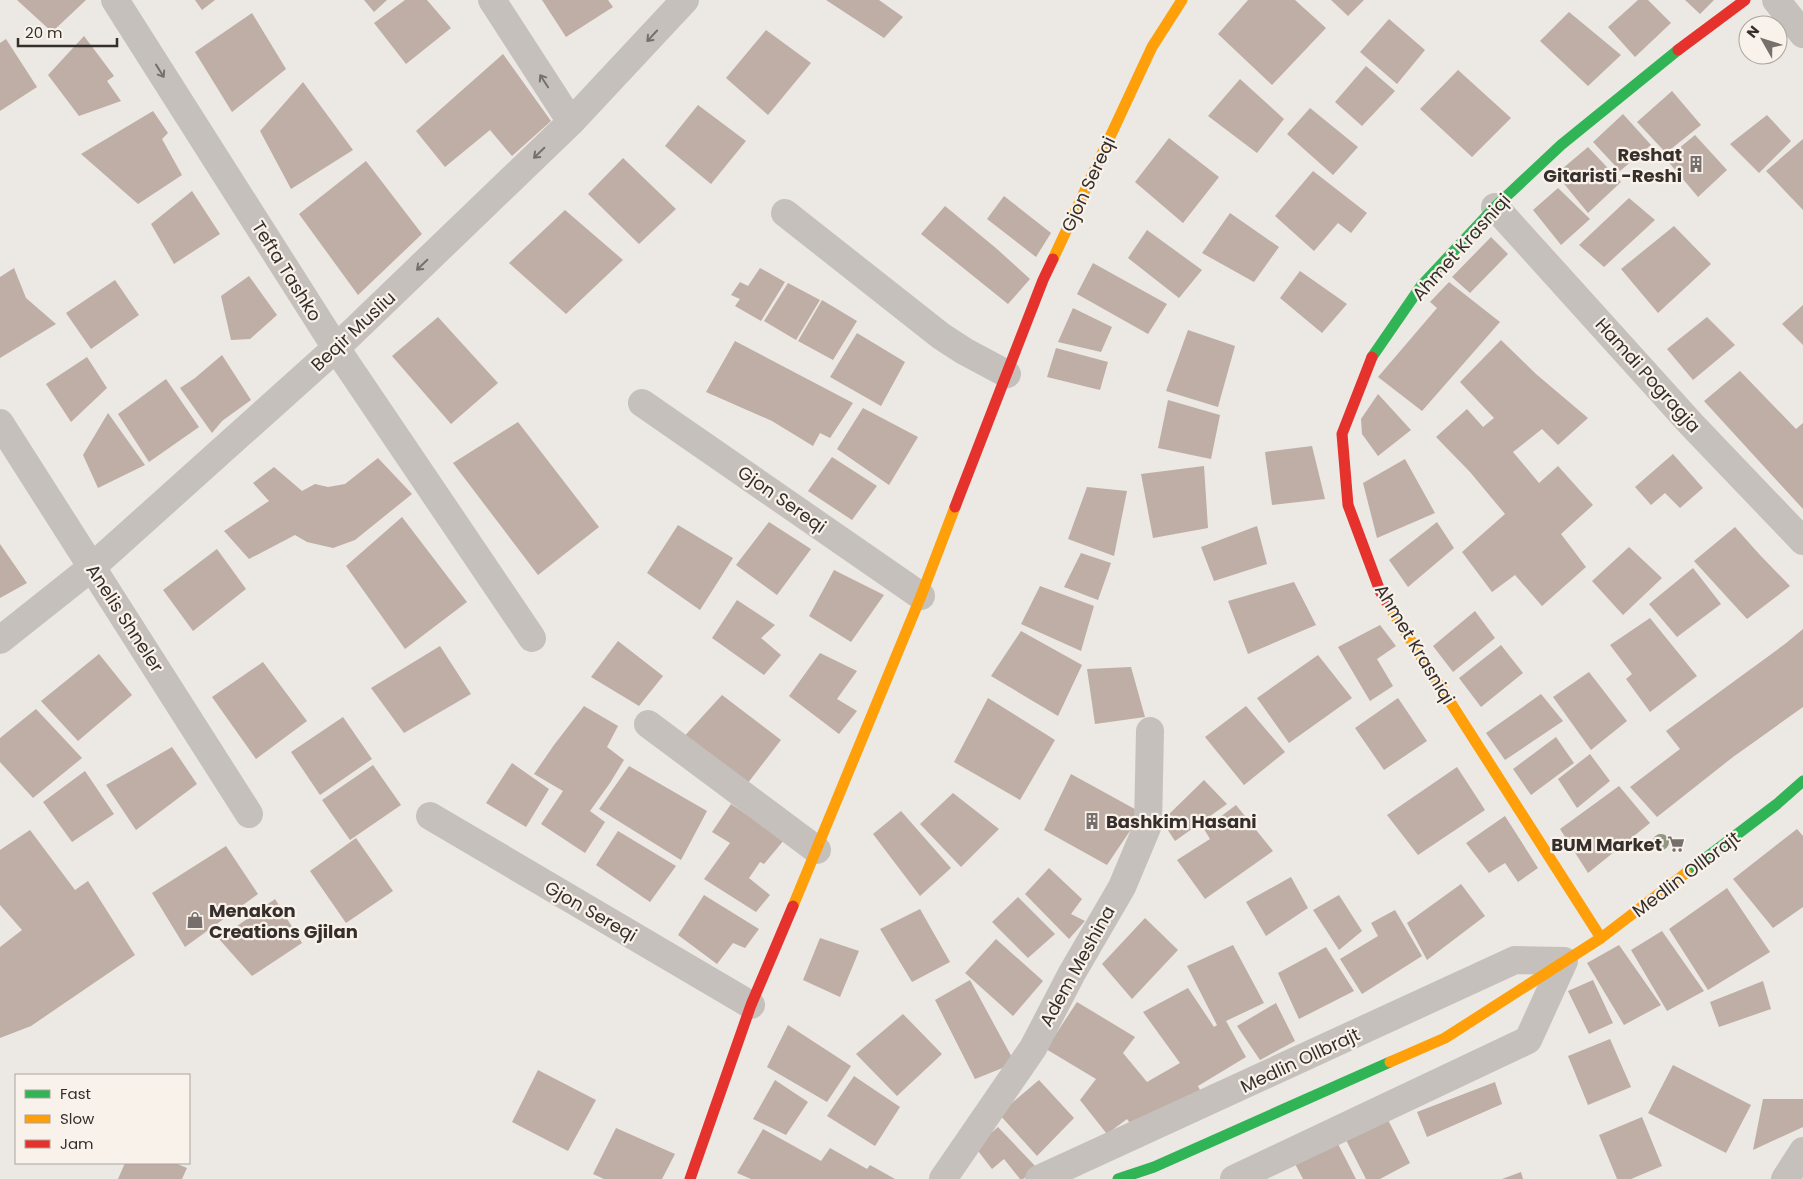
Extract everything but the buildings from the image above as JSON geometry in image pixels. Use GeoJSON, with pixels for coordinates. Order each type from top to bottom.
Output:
{"type":"FeatureCollection","features":[{"type":"Feature","properties":{"kind":"street","name":"Tefta Tashko"},"geometry":{"type":"LineString","coordinates":[[116,0],[336,348],[532,638]]}},
{"type":"Feature","properties":{"kind":"street"},"geometry":{"type":"LineString","coordinates":[[492,0],[571,122]]}},
{"type":"Feature","properties":{"kind":"street","name":"Beqir Musliu"},"geometry":{"type":"LineString","coordinates":[[0,640],[92,567],[336,348],[571,122],[685,0]]}},
{"type":"Feature","properties":{"kind":"street","name":"Gjon Sereqi"},"geometry":{"type":"LineString","coordinates":[[690,1179],[751,1005],[921,596],[1043,280],[1143,65],[1152,47],[1182,0]]}},
{"type":"Feature","properties":{"kind":"street","name":"Ahmet Krasniqi"},"geometry":{"type":"LineString","coordinates":[[1601,938],[1380,591],[1348,505],[1342,434],[1370,360],[1421,286],[1495,207],[1561,145],[1673,54],[1745,0]]}},
{"type":"Feature","properties":{"kind":"street"},"geometry":{"type":"LineString","coordinates":[[1776,0],[1803,34]]}},
{"type":"Feature","properties":{"kind":"street","name":"Hamdi Pogragja"},"geometry":{"type":"LineString","coordinates":[[1495,207],[1692,425],[1803,541]]}},
{"type":"Feature","properties":{"kind":"street"},"geometry":{"type":"LineString","coordinates":[[785,213],[941,336],[964,351],[1007,374]]}},
{"type":"Feature","properties":{"kind":"street","name":"Gjon Sereqi"},"geometry":{"type":"LineString","coordinates":[[642,403],[921,596]]}},
{"type":"Feature","properties":{"kind":"street","name":"Anelis Shneler"},"geometry":{"type":"LineString","coordinates":[[0,422],[249,814]]}},
{"type":"Feature","properties":{"kind":"street"},"geometry":{"type":"LineString","coordinates":[[648,724],[817,850]]}},
{"type":"Feature","properties":{"kind":"street","name":"Adem Meshina"},"geometry":{"type":"LineString","coordinates":[[943,1179],[1033,1048],[1072,973],[1122,887],[1148,825],[1150,732]]}},
{"type":"Feature","properties":{"kind":"street","name":"Medlin Ollbrajt"},"geometry":{"type":"LineString","coordinates":[[1118,1179],[1154,1166],[1444,1038],[1601,938],[1777,804],[1803,781]]}},
{"type":"Feature","properties":{"kind":"street","name":"Gjon Sereqi"},"geometry":{"type":"LineString","coordinates":[[430,816],[751,1005]]}},
{"type":"Feature","properties":{"kind":"street","name":"Medlin Ollbrajt"},"geometry":{"type":"LineString","coordinates":[[1039,1179],[1515,960],[1564,961]]}},
{"type":"Feature","properties":{"kind":"street"},"geometry":{"type":"LineString","coordinates":[[1234,1179],[1528,1040],[1564,961]]}},
{"type":"Feature","properties":{"kind":"street"},"geometry":{"type":"LineString","coordinates":[[1786,1179],[1803,1151]]}},
{"type":"Feature","properties":{"kind":"traffic: fast"},"geometry":{"type":"LineString","coordinates":[[1372,357],[1421,286],[1495,207],[1561,145],[1678,50]]}},
{"type":"Feature","properties":{"kind":"traffic: fast"},"geometry":{"type":"LineString","coordinates":[[1686,873],[1777,804],[1803,781]]}},
{"type":"Feature","properties":{"kind":"traffic: fast"},"geometry":{"type":"LineString","coordinates":[[1118,1179],[1154,1167],[1390,1062]]}},
{"type":"Feature","properties":{"kind":"traffic: slow"},"geometry":{"type":"LineString","coordinates":[[1053,259],[1152,47],[1182,0]]}},
{"type":"Feature","properties":{"kind":"traffic: slow"},"geometry":{"type":"LineString","coordinates":[[793,906],[921,596],[955,507]]}},
{"type":"Feature","properties":{"kind":"traffic: slow"},"geometry":{"type":"LineString","coordinates":[[1385,600],[1601,938]]}},
{"type":"Feature","properties":{"kind":"traffic: slow"},"geometry":{"type":"LineString","coordinates":[[1390,1062],[1445,1038],[1601,938],[1686,873]]}},
{"type":"Feature","properties":{"kind":"traffic: jam"},"geometry":{"type":"LineString","coordinates":[[1678,50],[1745,0]]}},
{"type":"Feature","properties":{"kind":"traffic: jam"},"geometry":{"type":"LineString","coordinates":[[955,507],[1043,280],[1053,259]]}},
{"type":"Feature","properties":{"kind":"traffic: jam"},"geometry":{"type":"LineString","coordinates":[[1372,357],[1342,434],[1348,505],[1385,600]]}},
{"type":"Feature","properties":{"kind":"traffic: jam"},"geometry":{"type":"LineString","coordinates":[[690,1179],[751,1005],[793,906]]}},
{"type":"Feature","properties":{"kind":"place","name":"Reshat Gitaristi -Reshi"},"geometry":{"type":"Point","coordinates":[1696,164]}},
{"type":"Feature","properties":{"kind":"place","name":"Bashkim Hasani"},"geometry":{"type":"Point","coordinates":[1092,821]}},
{"type":"Feature","properties":{"kind":"place","name":"BUM Market"},"geometry":{"type":"Point","coordinates":[1676,844]}},
{"type":"Feature","properties":{"kind":"place","name":"Menakon Creations Gjilan"},"geometry":{"type":"Point","coordinates":[195,920]}}]}
